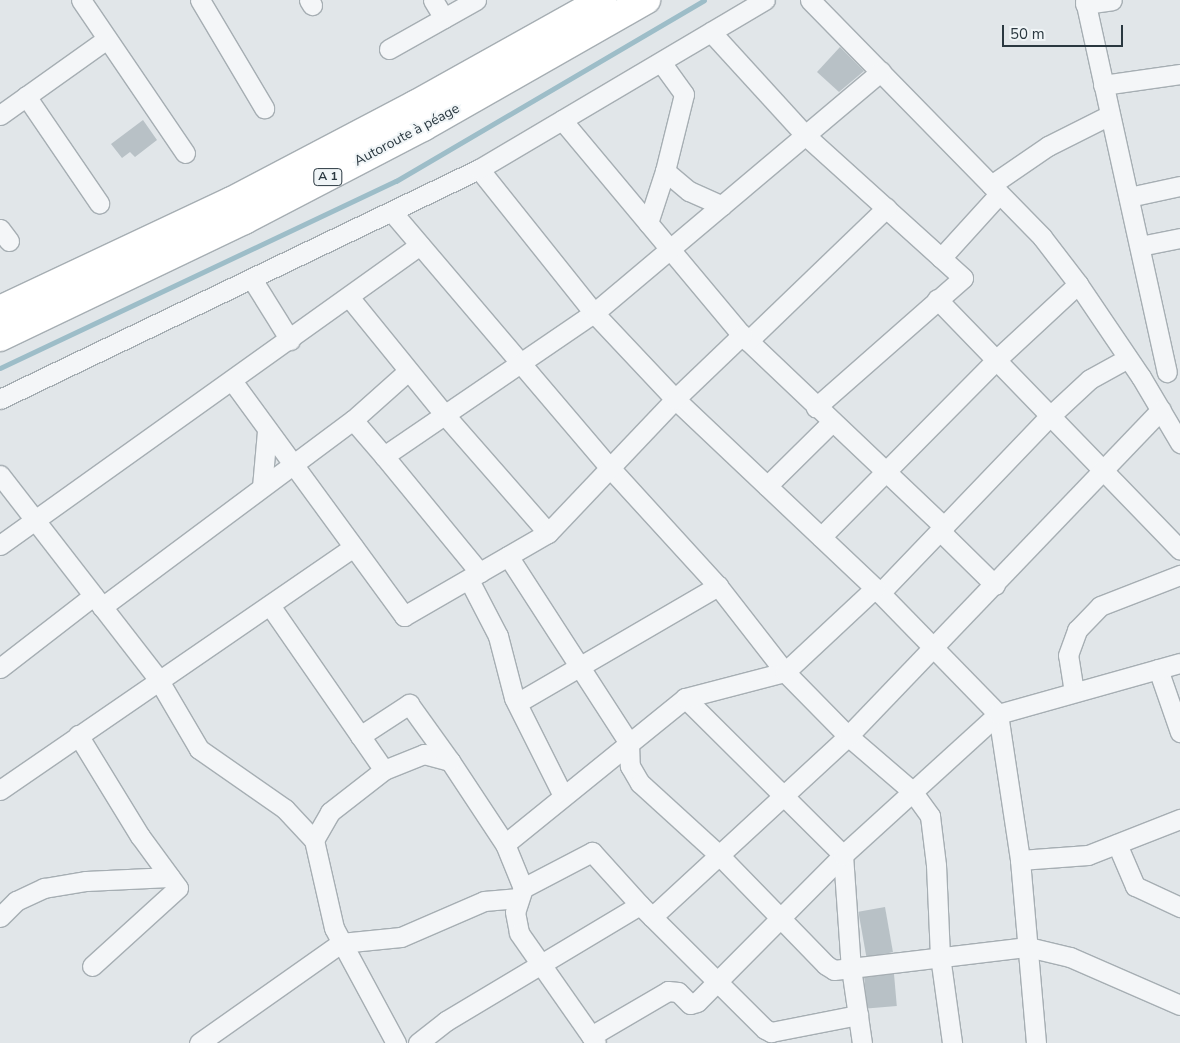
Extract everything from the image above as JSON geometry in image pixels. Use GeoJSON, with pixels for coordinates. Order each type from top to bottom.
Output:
{"type":"FeatureCollection","features":[{"type":"Feature","properties":{"kind":"highway","name":"A 1"},"geometry":{"type":"LineString","coordinates":[[0,310],[232,201],[484,67],[603,0]]}},
{"type":"Feature","properties":{"kind":"highway","name":"Autoroute à péage"},"geometry":{"type":"LineString","coordinates":[[0,337],[244,220],[415,132],[646,0]]}},
{"type":"Feature","properties":{"kind":"street"},"geometry":{"type":"LineString","coordinates":[[81,0],[184,152]]}},
{"type":"Feature","properties":{"kind":"street"},"geometry":{"type":"LineString","coordinates":[[200,0],[264,108]]}},
{"type":"Feature","properties":{"kind":"street"},"geometry":{"type":"LineString","coordinates":[[433,0],[444,18]]}},
{"type":"Feature","properties":{"kind":"street"},"geometry":{"type":"LineString","coordinates":[[388,49],[476,0]]}},
{"type":"Feature","properties":{"kind":"street"},"geometry":{"type":"LineString","coordinates":[[0,399],[479,169],[765,0]]}},
{"type":"Feature","properties":{"kind":"street"},"geometry":{"type":"LineString","coordinates":[[810,0],[1042,237],[1078,284],[1128,358],[1180,442]]}},
{"type":"Feature","properties":{"kind":"street"},"geometry":{"type":"LineString","coordinates":[[418,1043],[446,1021],[541,964],[646,911],[719,855],[848,736],[995,585],[1103,471],[1156,402],[1174,366],[1140,246],[1085,2],[1112,0]]}},
{"type":"Feature","properties":{"kind":"street"},"geometry":{"type":"LineString","coordinates":[[711,32],[805,135],[963,278],[816,407]]}},
{"type":"Feature","properties":{"kind":"street"},"geometry":{"type":"LineString","coordinates":[[0,114],[107,39]]}},
{"type":"Feature","properties":{"kind":"street"},"geometry":{"type":"LineString","coordinates":[[648,224],[665,171],[684,94],[661,62]]}},
{"type":"Feature","properties":{"kind":"street"},"geometry":{"type":"LineString","coordinates":[[384,456],[444,414],[521,365],[594,313],[881,71]]}},
{"type":"Feature","properties":{"kind":"street"},"geometry":{"type":"LineString","coordinates":[[1103,85],[1180,74]]}},
{"type":"Feature","properties":{"kind":"street"},"geometry":{"type":"LineString","coordinates":[[26,96],[99,203]]}},
{"type":"Feature","properties":{"kind":"street"},"geometry":{"type":"LineString","coordinates":[[941,258],[995,189],[1048,146],[1110,114]]}},
{"type":"Feature","properties":{"kind":"street"},"geometry":{"type":"LineString","coordinates":[[562,120],[745,338],[886,472],[995,585]]}},
{"type":"Feature","properties":{"kind":"street"},"geometry":{"type":"LineString","coordinates":[[479,169],[594,313],[675,399],[878,590],[998,714],[1020,860],[1036,1043]]}},
{"type":"Feature","properties":{"kind":"street"},"geometry":{"type":"LineString","coordinates":[[665,171],[689,191],[722,206]]}},
{"type":"Feature","properties":{"kind":"street"},"geometry":{"type":"LineString","coordinates":[[1129,196],[1180,186]]}},
{"type":"Feature","properties":{"kind":"street"},"geometry":{"type":"LineString","coordinates":[[233,382],[291,465],[404,616],[548,533],[611,469],[675,399],[745,338],[886,208]]}},
{"type":"Feature","properties":{"kind":"street"},"geometry":{"type":"LineString","coordinates":[[392,212],[611,469],[718,586],[785,672],[848,736],[912,791],[930,816],[936,865],[940,956],[952,1043]]}},
{"type":"Feature","properties":{"kind":"street"},"geometry":{"type":"LineString","coordinates":[[1140,246],[1180,238]]}},
{"type":"Feature","properties":{"kind":"street"},"geometry":{"type":"LineString","coordinates":[[0,546],[34,520],[233,382],[420,245]]}},
{"type":"Feature","properties":{"kind":"street"},"geometry":{"type":"LineString","coordinates":[[252,279],[290,340]]}},
{"type":"Feature","properties":{"kind":"street"},"geometry":{"type":"LineString","coordinates":[[821,537],[996,360],[1078,284]]}},
{"type":"Feature","properties":{"kind":"street"},"geometry":{"type":"LineString","coordinates":[[349,297],[444,414],[548,533]]}},
{"type":"Feature","properties":{"kind":"street"},"geometry":{"type":"LineString","coordinates":[[937,299],[1180,550]]}},
{"type":"Feature","properties":{"kind":"street"},"geometry":{"type":"LineString","coordinates":[[505,844],[685,698],[785,672],[878,590],[942,528],[1050,416],[1090,379],[1128,358]]}},
{"type":"Feature","properties":{"kind":"street"},"geometry":{"type":"LineString","coordinates":[[0,668],[262,487],[354,420],[408,371]]}},
{"type":"Feature","properties":{"kind":"street"},"geometry":{"type":"LineString","coordinates":[[354,420],[384,456],[474,576],[498,636],[517,703],[564,796]]}},
{"type":"Feature","properties":{"kind":"street"},"geometry":{"type":"LineString","coordinates":[[767,486],[832,422]]}},
{"type":"Feature","properties":{"kind":"street"},"geometry":{"type":"LineString","coordinates":[[262,487],[267,431]]}},
{"type":"Feature","properties":{"kind":"street"},"geometry":{"type":"LineString","coordinates":[[0,474],[158,679],[199,749],[285,809],[314,840],[334,928],[396,1043]]}},
{"type":"Feature","properties":{"kind":"street"},"geometry":{"type":"LineString","coordinates":[[0,790],[158,679],[271,606],[354,547]]}},
{"type":"Feature","properties":{"kind":"street"},"geometry":{"type":"LineString","coordinates":[[508,556],[629,743],[630,766],[640,783],[719,855],[826,965],[834,970],[1028,947],[1070,957],[1180,1005]]}},
{"type":"Feature","properties":{"kind":"street"},"geometry":{"type":"LineString","coordinates":[[1074,692],[1068,655],[1077,630],[1100,606],[1180,575]]}},
{"type":"Feature","properties":{"kind":"street"},"geometry":{"type":"LineString","coordinates":[[517,703],[718,586]]}},
{"type":"Feature","properties":{"kind":"street"},"geometry":{"type":"LineString","coordinates":[[271,606],[384,770]]}},
{"type":"Feature","properties":{"kind":"street"},"geometry":{"type":"LineString","coordinates":[[360,736],[409,704],[450,761],[505,844],[521,893],[514,912],[519,933],[593,1040],[668,991],[678,992],[690,1004],[697,1002],[780,916],[843,855],[998,714],[1180,663]]}},
{"type":"Feature","properties":{"kind":"street"},"geometry":{"type":"LineString","coordinates":[[1158,669],[1180,732]]}},
{"type":"Feature","properties":{"kind":"street"},"geometry":{"type":"LineString","coordinates":[[685,698],[782,797],[843,855],[851,968],[862,1043]]}},
{"type":"Feature","properties":{"kind":"street"},"geometry":{"type":"LineString","coordinates":[[78,735],[178,888],[92,966]]}},
{"type":"Feature","properties":{"kind":"street"},"geometry":{"type":"LineString","coordinates":[[314,840],[330,812],[384,770],[424,754],[450,761]]}},
{"type":"Feature","properties":{"kind":"street"},"geometry":{"type":"LineString","coordinates":[[1020,860],[1088,855],[1180,819]]}},
{"type":"Feature","properties":{"kind":"street"},"geometry":{"type":"LineString","coordinates":[[1116,844],[1135,886],[1180,907]]}},
{"type":"Feature","properties":{"kind":"street"},"geometry":{"type":"LineString","coordinates":[[210,1040],[341,942],[401,937],[484,901],[521,893],[592,852],[646,911],[718,980],[759,1024],[771,1032],[858,1015]]}},
{"type":"Feature","properties":{"kind":"street"},"geometry":{"type":"LineString","coordinates":[[0,917],[16,901],[44,888],[86,881],[170,877]]}},
{"type":"Feature","properties":{"kind":"building"},"geometry":{"type":"Polygon","coordinates":[[[840,47],[864,71],[839,92],[817,72],[840,47]]]}},
{"type":"Feature","properties":{"kind":"building"},"geometry":{"type":"Polygon","coordinates":[[[143,120],[157,140],[135,157],[130,152],[122,158],[111,144],[143,120]]]}},
{"type":"Feature","properties":{"kind":"building"},"geometry":{"type":"Polygon","coordinates":[[[885,907],[893,952],[866,957],[858,912],[885,907]]]}},
{"type":"Feature","properties":{"kind":"building"},"geometry":{"type":"Polygon","coordinates":[[[894,974],[897,1006],[867,1008],[864,977],[894,974]]]}},
{"type":"Feature","properties":{"kind":"waterway"},"geometry":{"type":"LineString","coordinates":[[0,368],[396,181],[704,0]]}}]}
